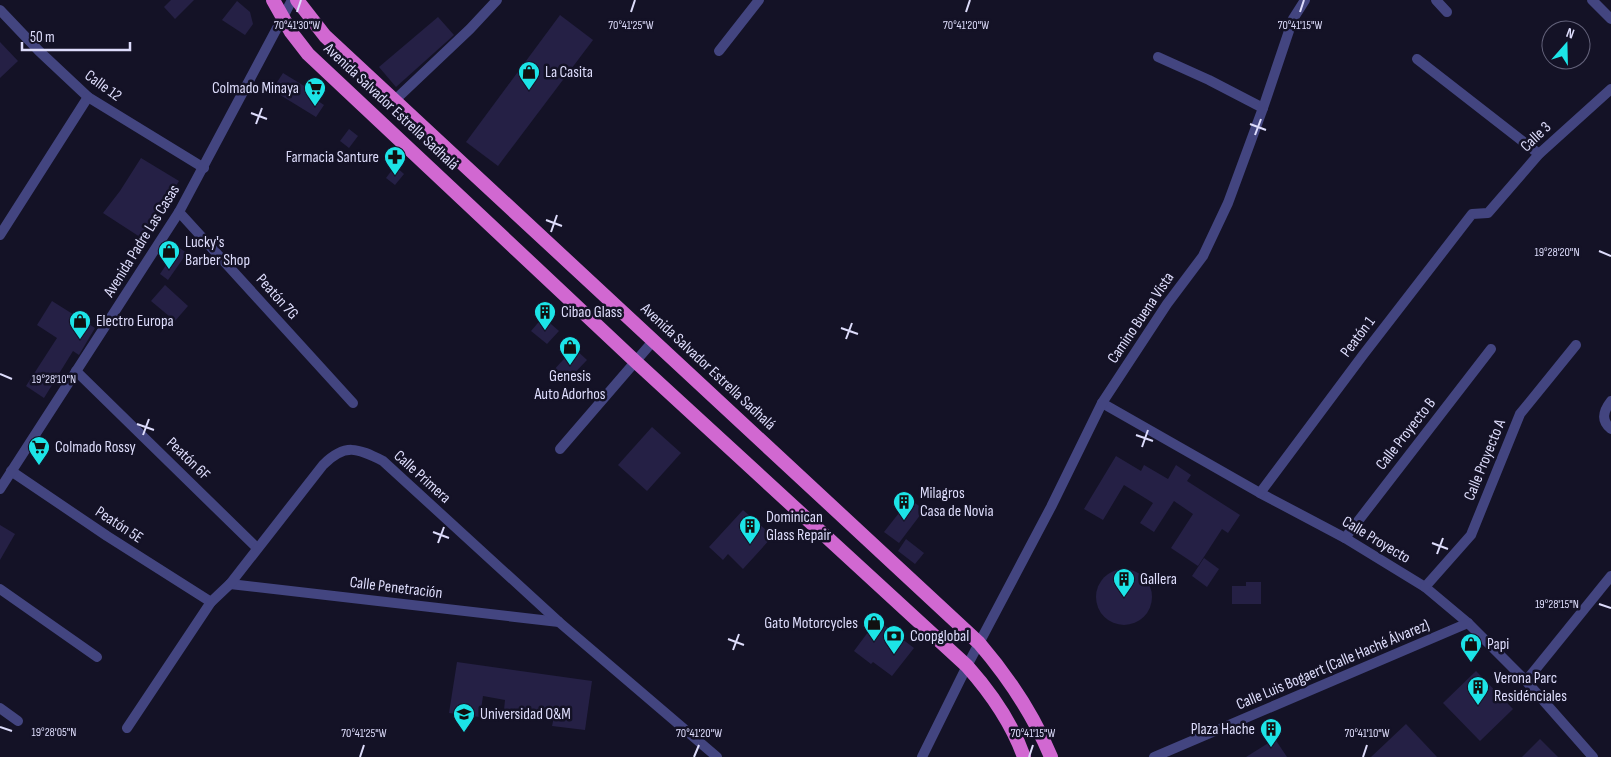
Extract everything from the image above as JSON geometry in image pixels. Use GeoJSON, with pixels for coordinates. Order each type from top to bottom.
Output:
{"type":"FeatureCollection","features":[{"type":"Feature","properties":{"kind":"highway","name":"Avenida Salvador Estrella Sadhalá"},"geometry":{"type":"LineString","coordinates":[[273,0],[291,32],[308,54],[636,362],[967,666],[984,684],[1002,712],[1018,739],[1024,757]]}},
{"type":"Feature","properties":{"kind":"highway","name":"Avenida Salvador Estrella Sadhalá"},"geometry":{"type":"LineString","coordinates":[[297,0],[325,36],[979,643],[999,666],[1021,697],[1051,757]]}},
{"type":"Feature","properties":{"kind":"street","name":"Avenida Padre Las Casas"},"geometry":{"type":"LineString","coordinates":[[0,489],[179,212],[292,0]]}},
{"type":"Feature","properties":{"kind":"street"},"geometry":{"type":"LineString","coordinates":[[395,100],[470,29],[497,0]]}},
{"type":"Feature","properties":{"kind":"street"},"geometry":{"type":"LineString","coordinates":[[719,51],[759,0]]}},
{"type":"Feature","properties":{"kind":"street","name":"Camino Buena Vista"},"geometry":{"type":"LineString","coordinates":[[922,757],[967,666],[1051,507],[1102,403],[1167,304],[1203,256],[1228,202],[1263,108],[1293,19],[1305,0]]}},
{"type":"Feature","properties":{"kind":"street"},"geometry":{"type":"LineString","coordinates":[[1436,0],[1447,12]]}},
{"type":"Feature","properties":{"kind":"street"},"geometry":{"type":"LineString","coordinates":[[1592,0],[1611,19]]}},
{"type":"Feature","properties":{"kind":"street","name":"Calle 12"},"geometry":{"type":"LineString","coordinates":[[0,10],[39,51],[88,97],[204,168]]}},
{"type":"Feature","properties":{"kind":"street"},"geometry":{"type":"LineString","coordinates":[[1158,57],[1263,108]]}},
{"type":"Feature","properties":{"kind":"street"},"geometry":{"type":"LineString","coordinates":[[1417,59],[1539,154]]}},
{"type":"Feature","properties":{"kind":"street","name":"Calle 3"},"geometry":{"type":"LineString","coordinates":[[1488,213],[1539,154],[1611,89]]}},
{"type":"Feature","properties":{"kind":"street"},"geometry":{"type":"LineString","coordinates":[[2,228],[88,97]]}},
{"type":"Feature","properties":{"kind":"street","name":"Peatón 7G"},"geometry":{"type":"LineString","coordinates":[[179,212],[353,403]]}},
{"type":"Feature","properties":{"kind":"street","name":"Peatón 1"},"geometry":{"type":"LineString","coordinates":[[1260,493],[1363,354],[1472,214],[1488,213]]}},
{"type":"Feature","properties":{"kind":"street"},"geometry":{"type":"LineString","coordinates":[[560,449],[654,340]]}},
{"type":"Feature","properties":{"kind":"street","name":"Calle Proyecto A"},"geometry":{"type":"LineString","coordinates":[[1425,588],[1471,535],[1520,414],[1576,345]]}},
{"type":"Feature","properties":{"kind":"street","name":"Calle Proyecto B"},"geometry":{"type":"LineString","coordinates":[[1345,538],[1491,349]]}},
{"type":"Feature","properties":{"kind":"street","name":"Peatón 6F"},"geometry":{"type":"LineString","coordinates":[[76,371],[257,548]]}},
{"type":"Feature","properties":{"kind":"street"},"geometry":{"type":"LineString","coordinates":[[1611,401],[1605,409],[1603,418],[1611,429]]}},
{"type":"Feature","properties":{"kind":"street","name":"Calle Proyecto"},"geometry":{"type":"LineString","coordinates":[[1102,403],[1260,493],[1345,538],[1425,588],[1468,623],[1526,682],[1593,757]]}},
{"type":"Feature","properties":{"kind":"street","name":"Calle Primera"},"geometry":{"type":"LineString","coordinates":[[127,728],[211,602],[230,584],[323,466],[334,454],[349,450],[366,453],[383,461],[559,622],[717,757]]}},
{"type":"Feature","properties":{"kind":"street","name":"Peatón 5E"},"geometry":{"type":"LineString","coordinates":[[11,471],[107,536],[211,602]]}},
{"type":"Feature","properties":{"kind":"street"},"geometry":{"type":"LineString","coordinates":[[1526,682],[1611,576]]}},
{"type":"Feature","properties":{"kind":"street","name":"Calle Penetración"},"geometry":{"type":"LineString","coordinates":[[230,584],[559,622]]}},
{"type":"Feature","properties":{"kind":"street"},"geometry":{"type":"LineString","coordinates":[[0,589],[97,657]]}},
{"type":"Feature","properties":{"kind":"street","name":"Calle Luis Bogaert (Calle Haché Álvarez)"},"geometry":{"type":"LineString","coordinates":[[1154,757],[1468,623]]}},
{"type":"Feature","properties":{"kind":"street"},"geometry":{"type":"LineString","coordinates":[[0,708],[18,721]]}},
{"type":"Feature","properties":{"kind":"building"},"geometry":{"type":"Polygon","coordinates":[[[171,0],[194,0],[175,19],[164,7],[171,0]]]}},
{"type":"Feature","properties":{"kind":"building"},"geometry":{"type":"Polygon","coordinates":[[[237,1],[250,12],[253,24],[245,35],[222,20],[237,1]]]}},
{"type":"Feature","properties":{"kind":"building","name":"La Casita"},"geometry":{"type":"Polygon","coordinates":[[[560,15],[593,40],[498,166],[466,142],[560,15]]]}},
{"type":"Feature","properties":{"kind":"building"},"geometry":{"type":"Polygon","coordinates":[[[438,17],[454,35],[396,87],[379,67],[438,17]]]}},
{"type":"Feature","properties":{"kind":"building"},"geometry":{"type":"Polygon","coordinates":[[[0,42],[18,61],[0,78],[0,42]]]}},
{"type":"Feature","properties":{"kind":"building"},"geometry":{"type":"Polygon","coordinates":[[[283,73],[309,89],[306,93],[324,105],[316,117],[272,90],[283,73]]]}},
{"type":"Feature","properties":{"kind":"building"},"geometry":{"type":"Polygon","coordinates":[[[349,129],[358,136],[349,148],[340,141],[349,129]]]}},
{"type":"Feature","properties":{"kind":"building"},"geometry":{"type":"Polygon","coordinates":[[[141,158],[179,181],[140,237],[103,213],[141,158]]]}},
{"type":"Feature","properties":{"kind":"building","name":"Farmacia Santure"},"geometry":{"type":"Polygon","coordinates":[[[395,166],[404,174],[395,185],[386,178],[395,166]]]}},
{"type":"Feature","properties":{"kind":"building"},"geometry":{"type":"Polygon","coordinates":[[[178,247],[187,253],[168,280],[160,274],[178,247]]]}},
{"type":"Feature","properties":{"kind":"building"},"geometry":{"type":"Polygon","coordinates":[[[165,285],[188,306],[175,321],[151,301],[165,285]]]}},
{"type":"Feature","properties":{"kind":"building"},"geometry":{"type":"Polygon","coordinates":[[[52,301],[95,328],[79,355],[73,351],[44,398],[26,386],[57,338],[37,325],[52,301]]]}},
{"type":"Feature","properties":{"kind":"building","name":"Cibao Glass"},"geometry":{"type":"Polygon","coordinates":[[[543,317],[559,331],[547,344],[531,331],[543,317]]]}},
{"type":"Feature","properties":{"kind":"building","name":"Genesis Auto Adorhos"},"geometry":{"type":"Polygon","coordinates":[[[574,348],[587,360],[565,383],[552,372],[574,348]]]}},
{"type":"Feature","properties":{"kind":"building"},"geometry":{"type":"Polygon","coordinates":[[[652,427],[681,453],[647,491],[618,465],[652,427]]]}},
{"type":"Feature","properties":{"kind":"building"},"geometry":{"type":"Polygon","coordinates":[[[1116,456],[1141,471],[1144,465],[1168,479],[1176,465],[1191,475],[1187,481],[1240,515],[1228,533],[1222,529],[1198,566],[1171,548],[1193,514],[1174,501],[1154,532],[1140,523],[1153,503],[1124,485],[1103,520],[1084,509],[1116,456]]]}},
{"type":"Feature","properties":{"kind":"building","name":"Milagros Casa de Novia"},"geometry":{"type":"Polygon","coordinates":[[[910,499],[924,510],[899,543],[884,532],[910,499]]]}},
{"type":"Feature","properties":{"kind":"building"},"geometry":{"type":"Polygon","coordinates":[[[743,510],[773,536],[743,569],[728,554],[723,560],[709,547],[743,510]]]}},
{"type":"Feature","properties":{"kind":"building"},"geometry":{"type":"Polygon","coordinates":[[[0,525],[15,534],[0,560],[0,525]]]}},
{"type":"Feature","properties":{"kind":"building"},"geometry":{"type":"Polygon","coordinates":[[[906,539],[924,553],[915,564],[898,551],[906,539]]]}},
{"type":"Feature","properties":{"kind":"building"},"geometry":{"type":"Polygon","coordinates":[[[1204,558],[1219,569],[1207,587],[1192,576],[1204,558]]]}},
{"type":"Feature","properties":{"kind":"building","name":"Gallera"},"geometry":{"type":"Polygon","coordinates":[[[1124,569],[1135,571],[1144,577],[1150,586],[1152,597],[1150,608],[1144,617],[1135,623],[1124,625],[1113,623],[1104,617],[1098,608],[1096,597],[1098,586],[1104,577],[1113,571],[1124,569]]]}},
{"type":"Feature","properties":{"kind":"building"},"geometry":{"type":"Polygon","coordinates":[[[1246,582],[1261,582],[1261,604],[1232,604],[1232,586],[1246,586],[1246,582]]]}},
{"type":"Feature","properties":{"kind":"building"},"geometry":{"type":"Polygon","coordinates":[[[877,620],[914,648],[892,676],[873,662],[871,664],[854,651],[877,620]]]}},
{"type":"Feature","properties":{"kind":"building"},"geometry":{"type":"Polygon","coordinates":[[[457,662],[592,681],[585,730],[552,726],[554,717],[504,710],[505,700],[483,696],[480,717],[449,713],[457,662]]]}},
{"type":"Feature","properties":{"kind":"building","name":"Verona Parc Residénciales"},"geometry":{"type":"Polygon","coordinates":[[[1476,671],[1513,709],[1480,741],[1443,703],[1476,671]]]}},
{"type":"Feature","properties":{"kind":"building"},"geometry":{"type":"Polygon","coordinates":[[[1406,724],[1437,757],[1371,757],[1406,724]]]}},
{"type":"Feature","properties":{"kind":"building","name":"Plaza Hache"},"geometry":{"type":"Polygon","coordinates":[[[1275,739],[1287,757],[1246,757],[1275,739]]]}},
{"type":"Feature","properties":{"kind":"building"},"geometry":{"type":"Polygon","coordinates":[[[1540,739],[1558,757],[1522,757],[1540,739]]]}},
{"type":"Feature","properties":{"kind":"place","name":"La Casita"},"geometry":{"type":"Point","coordinates":[529,91]}},
{"type":"Feature","properties":{"kind":"place","name":"Colmado Minaya"},"geometry":{"type":"Point","coordinates":[315,107]}},
{"type":"Feature","properties":{"kind":"place","name":"Farmacia Santure"},"geometry":{"type":"Point","coordinates":[395,176]}},
{"type":"Feature","properties":{"kind":"place","name":"Lucky's Barber Shop"},"geometry":{"type":"Point","coordinates":[169,270]}},
{"type":"Feature","properties":{"kind":"place","name":"Cibao Glass"},"geometry":{"type":"Point","coordinates":[545,331]}},
{"type":"Feature","properties":{"kind":"place","name":"Electro Europa"},"geometry":{"type":"Point","coordinates":[80,340]}},
{"type":"Feature","properties":{"kind":"place","name":"Genesis Auto Adorhos"},"geometry":{"type":"Point","coordinates":[570,366]}},
{"type":"Feature","properties":{"kind":"place","name":"Colmado Rossy"},"geometry":{"type":"Point","coordinates":[39,466]}},
{"type":"Feature","properties":{"kind":"place","name":"Milagros Casa de Novia"},"geometry":{"type":"Point","coordinates":[904,521]}},
{"type":"Feature","properties":{"kind":"place","name":"Dominican Glass Repair"},"geometry":{"type":"Point","coordinates":[750,545]}},
{"type":"Feature","properties":{"kind":"place","name":"Gallera"},"geometry":{"type":"Point","coordinates":[1124,598]}},
{"type":"Feature","properties":{"kind":"place","name":"Gato Motorcycles"},"geometry":{"type":"Point","coordinates":[874,642]}},
{"type":"Feature","properties":{"kind":"place","name":"Coopglobal"},"geometry":{"type":"Point","coordinates":[894,655]}},
{"type":"Feature","properties":{"kind":"place","name":"Papi"},"geometry":{"type":"Point","coordinates":[1471,663]}},
{"type":"Feature","properties":{"kind":"place","name":"Verona Parc Residénciales"},"geometry":{"type":"Point","coordinates":[1478,706]}},
{"type":"Feature","properties":{"kind":"place","name":"Universidad O&M"},"geometry":{"type":"Point","coordinates":[464,733]}},
{"type":"Feature","properties":{"kind":"place","name":"Plaza Hache"},"geometry":{"type":"Point","coordinates":[1271,748]}}]}
